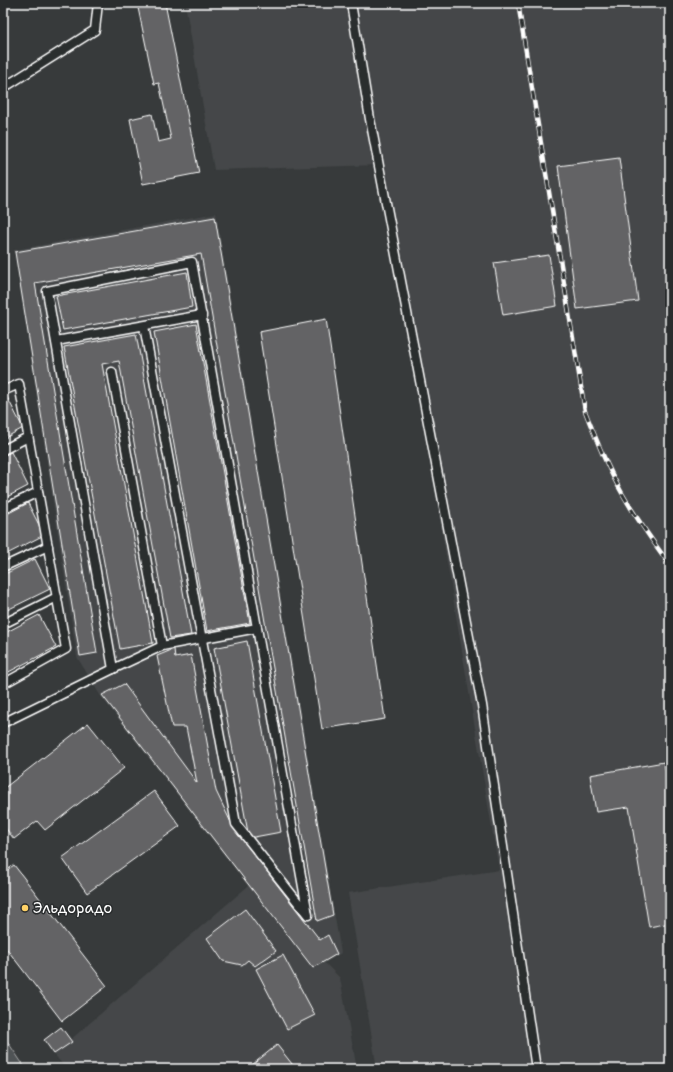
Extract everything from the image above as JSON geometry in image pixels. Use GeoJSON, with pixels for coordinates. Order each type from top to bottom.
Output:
{"type":"FeatureCollection","features":[{"type":"Feature","properties":{"kind":"lane"},"geometry":{"type":"LineString","coordinates":[[3,88],[95,30],[98,3]]}},
{"type":"Feature","properties":{"kind":"lane"},"geometry":{"type":"LineString","coordinates":[[351,3],[370,119],[482,705],[536,1069]]}},
{"type":"Feature","properties":{"kind":"lane"},"geometry":{"type":"LineString","coordinates":[[113,669],[48,291],[192,262],[308,915],[236,824],[144,326]]}},
{"type":"Feature","properties":{"kind":"lane"},"geometry":{"type":"LineString","coordinates":[[56,341],[202,315]]}},
{"type":"Feature","properties":{"kind":"lane"},"geometry":{"type":"LineString","coordinates":[[112,372],[162,646]]}},
{"type":"Feature","properties":{"kind":"lane"},"geometry":{"type":"LineString","coordinates":[[3,391],[18,384],[66,649],[3,684]]}},
{"type":"Feature","properties":{"kind":"lane"},"geometry":{"type":"LineString","coordinates":[[3,450],[28,437]]}},
{"type":"Feature","properties":{"kind":"lane"},"geometry":{"type":"LineString","coordinates":[[3,509],[38,492]]}},
{"type":"Feature","properties":{"kind":"lane"},"geometry":{"type":"LineString","coordinates":[[3,567],[48,546]]}},
{"type":"Feature","properties":{"kind":"lane"},"geometry":{"type":"LineString","coordinates":[[3,624],[57,597]]}},
{"type":"Feature","properties":{"kind":"lane"},"geometry":{"type":"LineString","coordinates":[[3,723],[162,646],[257,628]]}},
{"type":"Feature","properties":{"kind":"shaded area"},"geometry":{"type":"Polygon","coordinates":[[[185,3],[670,3],[670,1069],[377,1069],[348,893],[499,870],[380,165],[214,170],[185,3]]]}},
{"type":"Feature","properties":{"kind":"shaded area"},"geometry":{"type":"Polygon","coordinates":[[[216,213],[341,953],[325,963],[340,978],[357,1069],[66,1069],[54,1054],[248,886],[100,695],[77,657],[14,250],[216,213]]]}},
{"type":"Feature","properties":{"kind":"shaded area"},"geometry":{"type":"Polygon","coordinates":[[[3,1035],[26,1069],[3,1069],[3,1035]]]}},
{"type":"Feature","properties":{"kind":"building"},"geometry":{"type":"Polygon","coordinates":[[[137,3],[165,3],[199,173],[143,184],[130,119],[152,114],[158,142],[171,139],[159,83],[154,84],[137,3]]]}},
{"type":"Feature","properties":{"kind":"building"},"geometry":{"type":"Polygon","coordinates":[[[619,158],[638,301],[577,309],[558,166],[619,158]]]}},
{"type":"Feature","properties":{"kind":"building"},"geometry":{"type":"Polygon","coordinates":[[[215,217],[333,915],[317,921],[201,254],[35,283],[97,653],[80,656],[15,252],[215,217]]]}},
{"type":"Feature","properties":{"kind":"building"},"geometry":{"type":"Polygon","coordinates":[[[549,255],[557,306],[503,315],[494,263],[549,255]]]}},
{"type":"Feature","properties":{"kind":"building"},"geometry":{"type":"Polygon","coordinates":[[[187,272],[192,307],[63,330],[56,296],[187,272]]]}},
{"type":"Feature","properties":{"kind":"building"},"geometry":{"type":"Polygon","coordinates":[[[326,319],[385,719],[322,729],[259,332],[326,319]]]}},
{"type":"Feature","properties":{"kind":"building"},"geometry":{"type":"Polygon","coordinates":[[[196,324],[250,623],[207,631],[154,332],[196,324]]]}},
{"type":"Feature","properties":{"kind":"building"},"geometry":{"type":"Polygon","coordinates":[[[136,334],[191,635],[170,638],[119,361],[102,364],[153,643],[120,649],[64,347],[136,334]]]}},
{"type":"Feature","properties":{"kind":"building"},"geometry":{"type":"Polygon","coordinates":[[[6,395],[23,428],[3,439],[3,397],[6,395]]]}},
{"type":"Feature","properties":{"kind":"building"},"geometry":{"type":"Polygon","coordinates":[[[11,452],[28,486],[3,499],[3,456],[11,452]]]}},
{"type":"Feature","properties":{"kind":"building"},"geometry":{"type":"Polygon","coordinates":[[[28,503],[44,535],[3,556],[3,516],[28,503]]]}},
{"type":"Feature","properties":{"kind":"building"},"geometry":{"type":"Polygon","coordinates":[[[35,559],[50,589],[3,612],[3,575],[35,559]]]}},
{"type":"Feature","properties":{"kind":"building"},"geometry":{"type":"Polygon","coordinates":[[[39,615],[56,647],[3,675],[3,634],[39,615]]]}},
{"type":"Feature","properties":{"kind":"building"},"geometry":{"type":"Polygon","coordinates":[[[247,641],[281,832],[249,838],[214,648],[247,641]]]}},
{"type":"Feature","properties":{"kind":"building"},"geometry":{"type":"Polygon","coordinates":[[[174,649],[175,658],[191,655],[216,791],[234,829],[320,940],[328,935],[337,954],[313,968],[102,695],[124,684],[197,783],[186,727],[172,727],[157,656],[174,649]]]}},
{"type":"Feature","properties":{"kind":"building"},"geometry":{"type":"Polygon","coordinates":[[[88,723],[124,768],[45,830],[37,821],[14,839],[3,825],[3,789],[88,723]]]}},
{"type":"Feature","properties":{"kind":"building"},"geometry":{"type":"Polygon","coordinates":[[[664,762],[670,798],[670,923],[649,927],[629,807],[596,812],[590,775],[664,762]]]}},
{"type":"Feature","properties":{"kind":"building"},"geometry":{"type":"Polygon","coordinates":[[[154,791],[180,826],[87,893],[62,858],[154,791]]]}},
{"type":"Feature","properties":{"kind":"building","name":"Эльдорадо"},"geometry":{"type":"Polygon","coordinates":[[[14,865],[107,986],[62,1021],[3,944],[3,873],[14,865]]]}},
{"type":"Feature","properties":{"kind":"building"},"geometry":{"type":"Polygon","coordinates":[[[245,909],[276,951],[255,966],[248,960],[242,965],[223,961],[207,938],[245,909]]]}},
{"type":"Feature","properties":{"kind":"building"},"geometry":{"type":"Polygon","coordinates":[[[283,955],[315,1015],[287,1029],[256,969],[283,955]]]}},
{"type":"Feature","properties":{"kind":"building"},"geometry":{"type":"Polygon","coordinates":[[[61,1027],[72,1042],[54,1054],[44,1040],[61,1027]]]}},
{"type":"Feature","properties":{"kind":"building"},"geometry":{"type":"Polygon","coordinates":[[[277,1045],[296,1069],[247,1069],[277,1045]]]}},
{"type":"Feature","properties":{"kind":"railway"},"geometry":{"type":"LineString","coordinates":[[518,3],[585,411],[602,453],[627,502],[670,565]]}},
{"type":"Feature","properties":{"kind":"place","name":"Эльдорадо"},"geometry":{"type":"Point","coordinates":[25,908]}}]}
